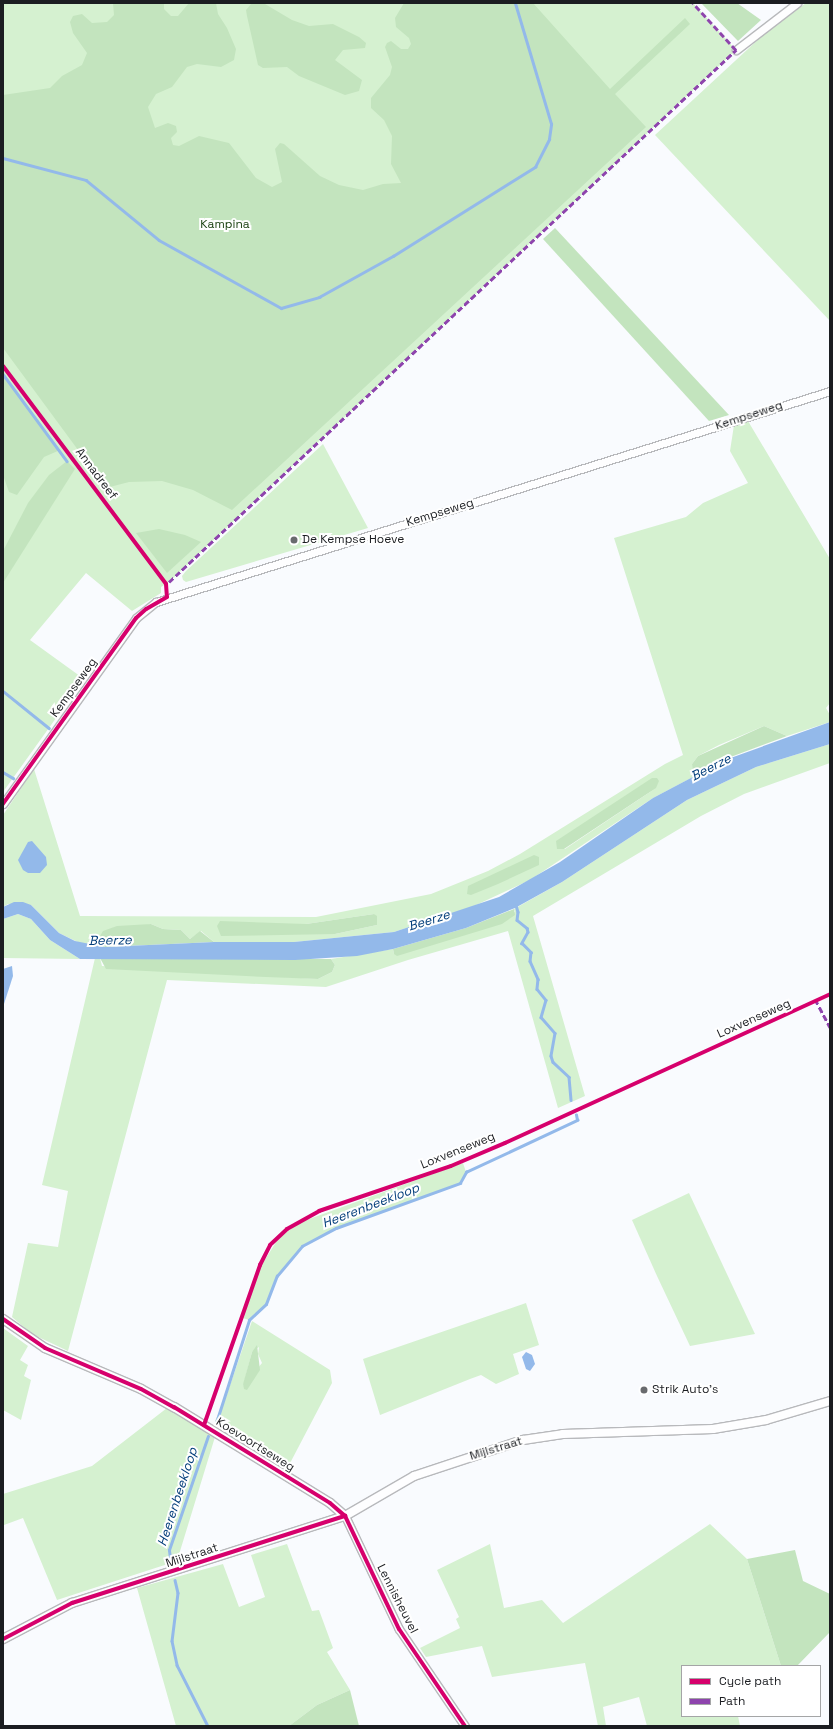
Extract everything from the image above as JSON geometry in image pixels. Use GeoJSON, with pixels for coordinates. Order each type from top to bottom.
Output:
{"type":"FeatureCollection","features":[{"type":"Feature","properties":{"kind":"street"},"geometry":{"type":"LineString","coordinates":[[736,50],[797,3]]}},
{"type":"Feature","properties":{"kind":"street","name":"Kempseweg"},"geometry":{"type":"LineString","coordinates":[[3,804],[136,618],[156,602],[830,391]]}},
{"type":"Feature","properties":{"kind":"street","name":"Koevoortseweg"},"geometry":{"type":"LineString","coordinates":[[3,1319],[45,1348],[141,1389],[174,1407],[330,1503],[346,1516]]}},
{"type":"Feature","properties":{"kind":"street","name":"Mijlstraat"},"geometry":{"type":"LineString","coordinates":[[3,1639],[72,1603],[346,1516],[414,1476],[523,1440],[563,1434],[713,1429],[766,1420],[830,1401]]}},
{"type":"Feature","properties":{"kind":"street","name":"Lennisheuvel"},"geometry":{"type":"LineString","coordinates":[[346,1516],[399,1629],[464,1726]]}},
{"type":"Feature","properties":{"kind":"green space","name":"Kampina"},"geometry":{"type":"Polygon","coordinates":[[[3,3],[693,3],[736,50],[169,582],[161,587],[161,593],[132,611],[86,573],[30,640],[84,679],[3,792],[3,3]]]}},
{"type":"Feature","properties":{"kind":"green space","name":"Kampina"},"geometry":{"type":"Polygon","coordinates":[[[113,3],[164,3],[164,9],[171,16],[178,16],[189,3],[216,3],[218,14],[227,28],[236,49],[234,60],[221,67],[197,64],[187,67],[172,87],[156,94],[148,107],[155,128],[168,123],[176,126],[177,132],[171,138],[173,145],[179,146],[199,136],[229,143],[256,178],[272,187],[282,182],[275,149],[280,143],[284,144],[320,176],[339,185],[363,190],[383,184],[401,183],[391,164],[392,136],[384,120],[371,108],[371,98],[390,75],[392,67],[385,47],[387,43],[391,41],[401,49],[408,49],[411,44],[409,38],[396,27],[395,18],[404,3],[533,3],[610,89],[685,18],[690,24],[615,94],[646,127],[232,510],[193,490],[162,481],[129,482],[106,488],[3,348],[3,95],[50,88],[62,76],[82,65],[87,53],[73,33],[70,22],[73,16],[82,14],[92,23],[107,22],[114,15],[113,3]]]}},
{"type":"Feature","properties":{"kind":"green space"},"geometry":{"type":"Polygon","coordinates":[[[701,3],[737,3],[761,20],[738,41],[701,3]]]}},
{"type":"Feature","properties":{"kind":"green space"},"geometry":{"type":"Polygon","coordinates":[[[806,3],[830,3],[830,321],[655,135],[762,36],[806,3]]]}},
{"type":"Feature","properties":{"kind":"green space"},"geometry":{"type":"Polygon","coordinates":[[[251,4],[265,4],[292,20],[309,26],[333,24],[359,37],[366,43],[365,48],[343,50],[335,60],[362,80],[359,91],[345,95],[299,76],[287,67],[263,68],[258,65],[246,10],[251,4]]]}},
{"type":"Feature","properties":{"kind":"green space"},"geometry":{"type":"Polygon","coordinates":[[[555,228],[729,415],[709,421],[543,239],[555,228]]]}},
{"type":"Feature","properties":{"kind":"green space"},"geometry":{"type":"Polygon","coordinates":[[[3,374],[60,450],[44,457],[17,495],[9,492],[3,475],[3,374]]]}},
{"type":"Feature","properties":{"kind":"green space"},"geometry":{"type":"Polygon","coordinates":[[[748,421],[830,559],[830,703],[826,708],[830,715],[830,722],[787,736],[764,726],[719,745],[698,756],[692,764],[693,777],[653,798],[530,880],[474,906],[394,932],[294,942],[226,944],[214,942],[201,931],[190,939],[181,930],[163,929],[151,924],[100,936],[105,947],[84,945],[59,933],[31,905],[8,904],[3,907],[3,815],[34,769],[80,916],[316,917],[431,894],[488,871],[520,854],[665,764],[683,755],[614,538],[686,517],[703,503],[748,483],[730,451],[734,425],[748,421]],[[656,788],[557,848],[565,849],[656,788]],[[374,914],[306,924],[287,934],[335,934],[377,925],[374,914]]]}},
{"type":"Feature","properties":{"kind":"green space"},"geometry":{"type":"Polygon","coordinates":[[[323,444],[368,528],[186,582],[183,580],[182,576],[186,571],[323,444]]]}},
{"type":"Feature","properties":{"kind":"green space"},"geometry":{"type":"Polygon","coordinates":[[[67,461],[75,469],[3,583],[3,551],[28,503],[49,475],[67,461]]]}},
{"type":"Feature","properties":{"kind":"green space"},"geometry":{"type":"Polygon","coordinates":[[[159,529],[185,535],[201,542],[167,573],[136,533],[159,529]]]}},
{"type":"Feature","properties":{"kind":"green space"},"geometry":{"type":"Polygon","coordinates":[[[764,726],[787,736],[728,758],[693,777],[692,764],[698,756],[764,726]]]}},
{"type":"Feature","properties":{"kind":"green space"},"geometry":{"type":"Polygon","coordinates":[[[830,744],[830,763],[744,794],[701,816],[533,916],[585,1096],[558,1108],[508,931],[408,960],[326,987],[167,980],[68,1351],[32,1334],[12,1317],[28,1243],[58,1247],[68,1191],[42,1185],[95,958],[100,958],[102,966],[318,979],[332,972],[335,965],[331,959],[393,949],[394,954],[515,912],[514,909],[562,882],[687,800],[756,767],[830,744]]]}},
{"type":"Feature","properties":{"kind":"green space"},"geometry":{"type":"Polygon","coordinates":[[[652,778],[657,778],[659,781],[656,788],[564,849],[557,849],[556,841],[652,778]]]}},
{"type":"Feature","properties":{"kind":"green space"},"geometry":{"type":"Polygon","coordinates":[[[534,855],[539,857],[539,865],[471,895],[467,894],[468,886],[534,855]]]}},
{"type":"Feature","properties":{"kind":"green space"},"geometry":{"type":"Polygon","coordinates":[[[514,909],[515,915],[502,924],[397,956],[394,954],[393,949],[466,928],[514,909]]]}},
{"type":"Feature","properties":{"kind":"green space"},"geometry":{"type":"Polygon","coordinates":[[[18,914],[31,919],[50,940],[80,959],[3,958],[3,919],[18,914]]]}},
{"type":"Feature","properties":{"kind":"green space"},"geometry":{"type":"Polygon","coordinates":[[[374,914],[377,916],[377,925],[335,934],[221,936],[217,926],[220,921],[306,924],[374,914]]]}},
{"type":"Feature","properties":{"kind":"green space"},"geometry":{"type":"Polygon","coordinates":[[[151,924],[163,929],[181,930],[190,939],[200,931],[214,942],[105,947],[100,936],[103,931],[117,926],[151,924]]]}},
{"type":"Feature","properties":{"kind":"green space"},"geometry":{"type":"Polygon","coordinates":[[[100,958],[331,959],[335,965],[332,972],[318,979],[106,969],[100,958]]]}},
{"type":"Feature","properties":{"kind":"green space"},"geometry":{"type":"Polygon","coordinates":[[[463,1163],[466,1172],[460,1183],[336,1228],[302,1246],[277,1276],[266,1304],[249,1320],[243,1318],[261,1266],[278,1239],[288,1231],[301,1222],[463,1163]]]}},
{"type":"Feature","properties":{"kind":"green space"},"geometry":{"type":"Polygon","coordinates":[[[689,1193],[755,1334],[690,1346],[657,1276],[632,1220],[689,1193]]]}},
{"type":"Feature","properties":{"kind":"green space"},"geometry":{"type":"Polygon","coordinates":[[[526,1303],[539,1345],[513,1354],[519,1374],[496,1384],[481,1375],[380,1415],[363,1359],[526,1303]]]}},
{"type":"Feature","properties":{"kind":"green space"},"geometry":{"type":"Polygon","coordinates":[[[252,1321],[330,1370],[332,1383],[288,1467],[215,1421],[226,1397],[252,1321]],[[259,1347],[252,1352],[243,1386],[262,1363],[258,1354],[259,1347]]]}},
{"type":"Feature","properties":{"kind":"green space"},"geometry":{"type":"Polygon","coordinates":[[[3,1328],[28,1346],[20,1360],[28,1365],[24,1376],[31,1380],[21,1420],[3,1410],[3,1328]]]}},
{"type":"Feature","properties":{"kind":"green space"},"geometry":{"type":"Polygon","coordinates":[[[257,1345],[260,1370],[247,1390],[244,1389],[243,1384],[252,1352],[257,1345]]]}},
{"type":"Feature","properties":{"kind":"green space"},"geometry":{"type":"Polygon","coordinates":[[[167,1408],[215,1437],[177,1561],[57,1600],[23,1518],[4,1525],[3,1494],[92,1466],[167,1408]]]}},
{"type":"Feature","properties":{"kind":"green space"},"geometry":{"type":"Polygon","coordinates":[[[710,1524],[747,1559],[781,1665],[681,1665],[681,1717],[738,1717],[740,1726],[647,1726],[639,1697],[603,1707],[606,1726],[598,1726],[585,1663],[492,1677],[482,1646],[426,1657],[420,1648],[460,1628],[456,1619],[459,1617],[437,1570],[490,1544],[504,1608],[542,1600],[563,1623],[710,1524]]]}},
{"type":"Feature","properties":{"kind":"green space"},"geometry":{"type":"Polygon","coordinates":[[[287,1544],[312,1611],[319,1610],[333,1648],[327,1652],[350,1690],[317,1705],[289,1726],[176,1726],[137,1588],[223,1564],[239,1607],[265,1597],[251,1555],[287,1544]]]}},
{"type":"Feature","properties":{"kind":"green space"},"geometry":{"type":"Polygon","coordinates":[[[795,1550],[803,1581],[830,1594],[830,1632],[798,1665],[781,1665],[747,1559],[795,1550]]]}},
{"type":"Feature","properties":{"kind":"green space"},"geometry":{"type":"Polygon","coordinates":[[[350,1690],[359,1726],[289,1726],[317,1705],[350,1690]]]}},
{"type":"Feature","properties":{"kind":"water","name":"Beerze"},"geometry":{"type":"Polygon","coordinates":[[[830,722],[830,744],[756,767],[687,800],[562,882],[515,908],[466,928],[393,949],[357,956],[295,960],[80,959],[50,940],[31,919],[18,914],[3,919],[3,907],[14,902],[23,902],[31,905],[59,933],[75,941],[105,947],[214,942],[294,942],[394,932],[499,897],[560,862],[653,798],[725,760],[830,722]]]}},
{"type":"Feature","properties":{"kind":"water"},"geometry":{"type":"Polygon","coordinates":[[[32,841],[46,857],[47,865],[40,873],[28,873],[23,870],[18,860],[28,842],[32,841]]]}},
{"type":"Feature","properties":{"kind":"water"},"geometry":{"type":"Polygon","coordinates":[[[12,966],[13,976],[3,1007],[3,969],[12,966]]]}},
{"type":"Feature","properties":{"kind":"water"},"geometry":{"type":"Polygon","coordinates":[[[526,1352],[532,1355],[535,1364],[530,1371],[526,1369],[522,1357],[526,1352]]]}},
{"type":"Feature","properties":{"kind":"waterway"},"geometry":{"type":"LineString","coordinates":[[3,158],[86,180],[159,240],[281,308],[319,297],[393,256],[535,167],[549,139],[551,124],[515,3]]}},
{"type":"Feature","properties":{"kind":"waterway"},"geometry":{"type":"LineString","coordinates":[[3,374],[67,461]]}},
{"type":"Feature","properties":{"kind":"waterway"},"geometry":{"type":"LineString","coordinates":[[3,691],[49,728]]}},
{"type":"Feature","properties":{"kind":"waterway"},"geometry":{"type":"LineString","coordinates":[[3,772],[13,778]]}},
{"type":"Feature","properties":{"kind":"waterway","name":"Heerenbeekloop"},"geometry":{"type":"LineString","coordinates":[[516,905],[518,912],[517,920],[527,928],[528,932],[522,943],[531,952],[530,961],[538,979],[537,989],[546,1000],[541,1017],[555,1033],[551,1056],[553,1062],[569,1077],[571,1100]]}},
{"type":"Feature","properties":{"kind":"waterway","name":"Heerenbeekloop"},"geometry":{"type":"LineString","coordinates":[[216,1423],[249,1320],[266,1304],[277,1276],[302,1246],[336,1228],[460,1183],[466,1172],[577,1120],[576,1115]]}},
{"type":"Feature","properties":{"kind":"waterway","name":"Heerenbeekloop"},"geometry":{"type":"LineString","coordinates":[[171,1565],[169,1550],[208,1436]]}},
{"type":"Feature","properties":{"kind":"waterway","name":"Heerenbeekloop"},"geometry":{"type":"LineString","coordinates":[[175,1580],[178,1593],[172,1641],[177,1665],[208,1726]]}},
{"type":"Feature","properties":{"kind":"marked path"},"geometry":{"type":"LineString","coordinates":[[169,582],[736,50],[693,3]]}},
{"type":"Feature","properties":{"kind":"marked path"},"geometry":{"type":"LineString","coordinates":[[815,999],[830,1027]]}},
{"type":"Feature","properties":{"kind":"cycle path","name":"Annadreef"},"geometry":{"type":"LineString","coordinates":[[3,366],[166,584],[167,597],[146,609],[136,618],[3,804]]}},
{"type":"Feature","properties":{"kind":"cycle path","name":"Loxvenseweg"},"geometry":{"type":"LineString","coordinates":[[204,1425],[260,1265],[270,1245],[287,1229],[319,1211],[451,1166],[505,1143],[830,994]]}},
{"type":"Feature","properties":{"kind":"cycle path"},"geometry":{"type":"LineString","coordinates":[[3,1319],[45,1348],[141,1389],[174,1407],[330,1503],[345,1516],[399,1629],[465,1726]]}},
{"type":"Feature","properties":{"kind":"cycle path"},"geometry":{"type":"LineString","coordinates":[[3,1639],[72,1603],[345,1516]]}},
{"type":"Feature","properties":{"kind":"place","name":"De Kempse Hoeve"},"geometry":{"type":"Point","coordinates":[294,540]}},
{"type":"Feature","properties":{"kind":"place","name":"Strik Auto's"},"geometry":{"type":"Point","coordinates":[644,1390]}}]}
